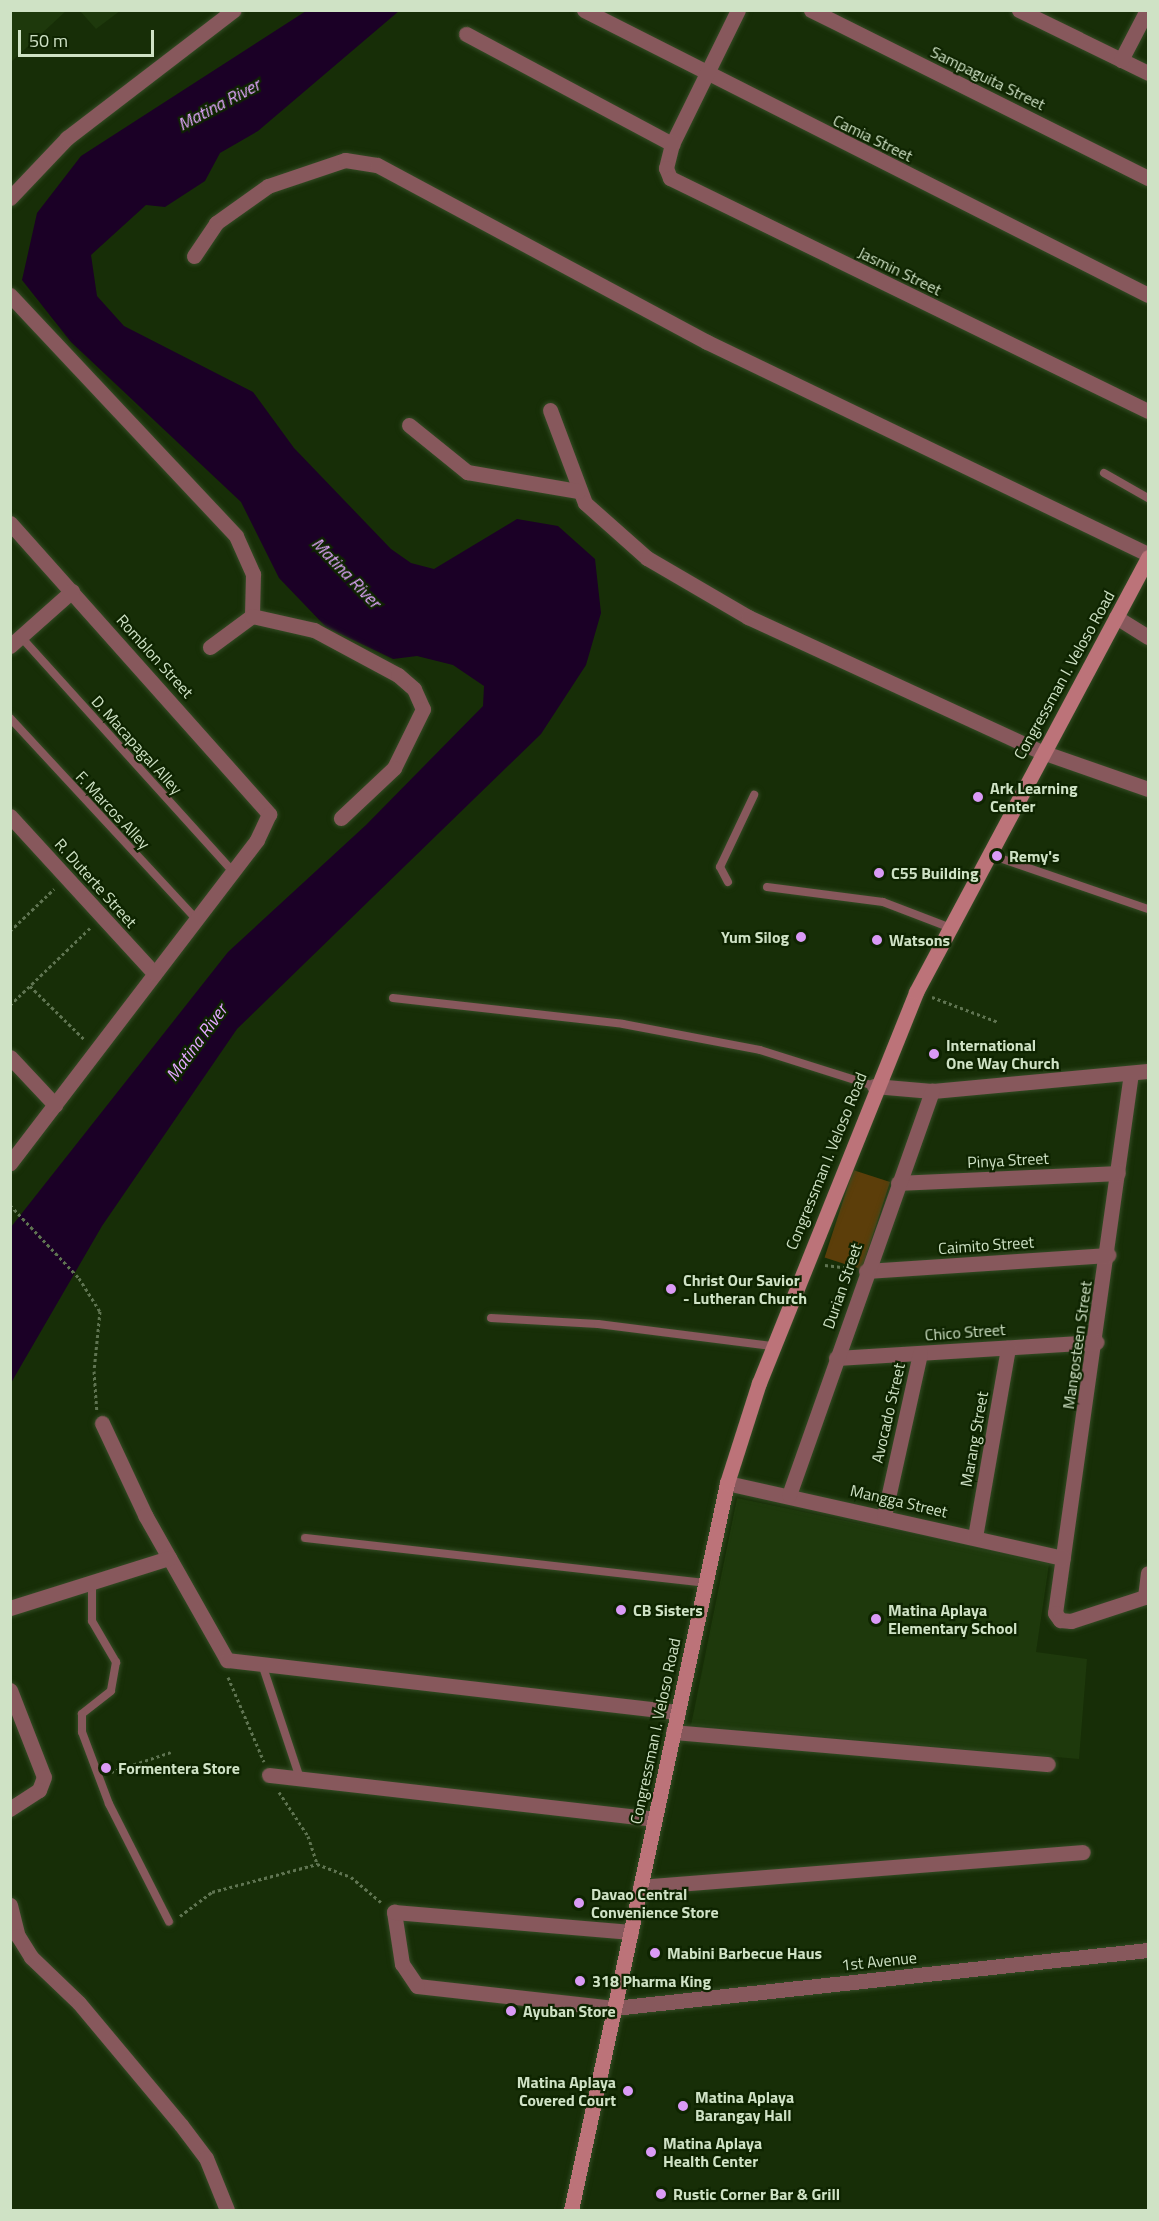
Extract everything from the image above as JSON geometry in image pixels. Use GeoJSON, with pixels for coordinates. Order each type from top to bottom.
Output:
{"type":"FeatureCollection","features":[{"type":"Feature","properties":{"kind":"main road","name":"Congressman I. Veloso Road"},"geometry":{"type":"LineString","coordinates":[[571,2211],[727,1483],[772,1346],[874,1086],[916,992],[987,854],[1149,556]]}},
{"type":"Feature","properties":{"kind":"street"},"geometry":{"type":"LineString","coordinates":[[10,198],[67,138],[234,10]]}},
{"type":"Feature","properties":{"kind":"street","name":"Camia Street"},"geometry":{"type":"LineString","coordinates":[[584,10],[706,76],[1149,295]]}},
{"type":"Feature","properties":{"kind":"street"},"geometry":{"type":"LineString","coordinates":[[466,34],[672,144],[738,10]]}},
{"type":"Feature","properties":{"kind":"street","name":"Sampaguita Street"},"geometry":{"type":"LineString","coordinates":[[811,10],[1149,178]]}},
{"type":"Feature","properties":{"kind":"street"},"geometry":{"type":"LineString","coordinates":[[1019,10],[1149,73]]}},
{"type":"Feature","properties":{"kind":"street"},"geometry":{"type":"LineString","coordinates":[[1121,60],[1147,10]]}},
{"type":"Feature","properties":{"kind":"street","name":"Jasmin Street"},"geometry":{"type":"LineString","coordinates":[[672,144],[666,168],[678,185],[1149,411]]}},
{"type":"Feature","properties":{"kind":"street"},"geometry":{"type":"LineString","coordinates":[[194,256],[216,223],[268,186],[345,160],[377,165],[605,290],[1149,556]]}},
{"type":"Feature","properties":{"kind":"street"},"geometry":{"type":"LineString","coordinates":[[10,295],[236,536],[253,574],[252,616]]}},
{"type":"Feature","properties":{"kind":"street"},"geometry":{"type":"LineString","coordinates":[[550,410],[579,491],[606,522],[691,588],[1042,752],[1149,789]]}},
{"type":"Feature","properties":{"kind":"street"},"geometry":{"type":"LineString","coordinates":[[409,425],[467,472],[579,491]]}},
{"type":"Feature","properties":{"kind":"street","name":"Romblon Street"},"geometry":{"type":"LineString","coordinates":[[12,530],[72,591],[269,814],[233,872]]}},
{"type":"Feature","properties":{"kind":"street"},"geometry":{"type":"LineString","coordinates":[[16,641],[72,591]]}},
{"type":"Feature","properties":{"kind":"street"},"geometry":{"type":"LineString","coordinates":[[210,647],[252,616],[314,630],[399,675],[414,689],[423,709],[394,768],[341,818]]}},
{"type":"Feature","properties":{"kind":"street"},"geometry":{"type":"LineString","coordinates":[[1116,617],[1149,637]]}},
{"type":"Feature","properties":{"kind":"street","name":"R. Duterte Street"},"geometry":{"type":"LineString","coordinates":[[10,816],[155,974]]}},
{"type":"Feature","properties":{"kind":"street"},"geometry":{"type":"LineString","coordinates":[[12,1158],[55,1106],[233,872]]}},
{"type":"Feature","properties":{"kind":"street"},"geometry":{"type":"LineString","coordinates":[[10,1057],[55,1106]]}},
{"type":"Feature","properties":{"kind":"street"},"geometry":{"type":"LineString","coordinates":[[874,1086],[932,1091],[1149,1071]]}},
{"type":"Feature","properties":{"kind":"street","name":"Mangosteen Street"},"geometry":{"type":"LineString","coordinates":[[1131,1073],[1097,1342],[1055,1612],[1060,1620],[1147,1597]]}},
{"type":"Feature","properties":{"kind":"street","name":"Durian Street"},"geometry":{"type":"LineString","coordinates":[[789,1495],[866,1271],[932,1091]]}},
{"type":"Feature","properties":{"kind":"street","name":"Pinya Street"},"geometry":{"type":"LineString","coordinates":[[898,1183],[1118,1173]]}},
{"type":"Feature","properties":{"kind":"street","name":"Caimito Street"},"geometry":{"type":"LineString","coordinates":[[866,1271],[1108,1255]]}},
{"type":"Feature","properties":{"kind":"street","name":"Chico Street"},"geometry":{"type":"LineString","coordinates":[[836,1358],[1097,1342]]}},
{"type":"Feature","properties":{"kind":"street","name":"Marang Street"},"geometry":{"type":"LineString","coordinates":[[975,1537],[1008,1348]]}},
{"type":"Feature","properties":{"kind":"street","name":"Avocado Street"},"geometry":{"type":"LineString","coordinates":[[884,1516],[920,1353]]}},
{"type":"Feature","properties":{"kind":"street"},"geometry":{"type":"LineString","coordinates":[[102,1423],[169,1558],[227,1660],[678,1712]]}},
{"type":"Feature","properties":{"kind":"street","name":"Mangga Street"},"geometry":{"type":"LineString","coordinates":[[727,1483],[884,1516],[1064,1558]]}},
{"type":"Feature","properties":{"kind":"street"},"geometry":{"type":"LineString","coordinates":[[10,1608],[169,1558]]}},
{"type":"Feature","properties":{"kind":"street"},"geometry":{"type":"LineString","coordinates":[[1147,1597],[1149,1573]]}},
{"type":"Feature","properties":{"kind":"street"},"geometry":{"type":"LineString","coordinates":[[10,1690],[44,1777],[39,1790],[10,1809]]}},
{"type":"Feature","properties":{"kind":"street"},"geometry":{"type":"LineString","coordinates":[[674,1732],[1048,1764]]}},
{"type":"Feature","properties":{"kind":"street"},"geometry":{"type":"LineString","coordinates":[[269,1775],[655,1819]]}},
{"type":"Feature","properties":{"kind":"street"},"geometry":{"type":"LineString","coordinates":[[640,1887],[1083,1852]]}},
{"type":"Feature","properties":{"kind":"street"},"geometry":{"type":"LineString","coordinates":[[10,1905],[18,1936],[31,1957],[79,2003],[206,2158],[227,2211]]}},
{"type":"Feature","properties":{"kind":"street"},"geometry":{"type":"LineString","coordinates":[[394,1912],[631,1932]]}},
{"type":"Feature","properties":{"kind":"street","name":"1st Avenue"},"geometry":{"type":"LineString","coordinates":[[394,1912],[402,1964],[417,1986],[614,2008],[1149,1950]]}},
{"type":"Feature","properties":{"kind":"lane"},"geometry":{"type":"LineString","coordinates":[[1104,472],[1149,498]]}},
{"type":"Feature","properties":{"kind":"lane","name":"D. Macapagal Alley"},"geometry":{"type":"LineString","coordinates":[[16,641],[233,872]]}},
{"type":"Feature","properties":{"kind":"lane","name":"F. Marcos Alley"},"geometry":{"type":"LineString","coordinates":[[10,718],[197,920]]}},
{"type":"Feature","properties":{"kind":"lane"},"geometry":{"type":"LineString","coordinates":[[728,882],[720,867],[754,795]]}},
{"type":"Feature","properties":{"kind":"lane"},"geometry":{"type":"LineString","coordinates":[[987,854],[1149,909]]}},
{"type":"Feature","properties":{"kind":"lane"},"geometry":{"type":"LineString","coordinates":[[767,887],[883,902],[948,927]]}},
{"type":"Feature","properties":{"kind":"lane"},"geometry":{"type":"LineString","coordinates":[[393,998],[623,1024],[760,1050],[874,1086]]}},
{"type":"Feature","properties":{"kind":"lane"},"geometry":{"type":"LineString","coordinates":[[491,1318],[587,1323],[772,1346]]}},
{"type":"Feature","properties":{"kind":"lane"},"geometry":{"type":"LineString","coordinates":[[305,1538],[705,1584]]}},
{"type":"Feature","properties":{"kind":"lane"},"geometry":{"type":"LineString","coordinates":[[92,1582],[92,1621],[116,1662],[111,1691],[82,1714],[82,1732],[98,1777],[170,1922]]}},
{"type":"Feature","properties":{"kind":"lane"},"geometry":{"type":"LineString","coordinates":[[262,1664],[300,1778]]}},
{"type":"Feature","properties":{"kind":"path"},"geometry":{"type":"LineString","coordinates":[[10,931],[66,877]]}},
{"type":"Feature","properties":{"kind":"path"},"geometry":{"type":"LineString","coordinates":[[10,1005],[102,916]]}},
{"type":"Feature","properties":{"kind":"path"},"geometry":{"type":"LineString","coordinates":[[30,986],[96,1051]]}},
{"type":"Feature","properties":{"kind":"path"},"geometry":{"type":"LineString","coordinates":[[916,992],[998,1022]]}},
{"type":"Feature","properties":{"kind":"path"},"geometry":{"type":"LineString","coordinates":[[11,1206],[79,1278],[100,1311],[94,1401],[102,1423]]}},
{"type":"Feature","properties":{"kind":"path"},"geometry":{"type":"LineString","coordinates":[[825,1265],[866,1271]]}},
{"type":"Feature","properties":{"kind":"path"},"geometry":{"type":"LineString","coordinates":[[227,1660],[224,1669],[269,1775],[308,1836],[317,1864]]}},
{"type":"Feature","properties":{"kind":"path"},"geometry":{"type":"LineString","coordinates":[[98,1777],[171,1752]]}},
{"type":"Feature","properties":{"kind":"path"},"geometry":{"type":"LineString","coordinates":[[170,1922],[212,1892],[281,1878],[317,1864],[351,1877],[394,1912]]}},
{"type":"Feature","properties":{"kind":"shaded area"},"geometry":{"type":"Polygon","coordinates":[[[11,11],[66,11],[11,62],[11,11]]]}},
{"type":"Feature","properties":{"kind":"shaded area"},"geometry":{"type":"Polygon","coordinates":[[[80,11],[120,11],[96,29],[80,11]]]}},
{"type":"Feature","properties":{"kind":"shaded area"},"geometry":{"type":"Polygon","coordinates":[[[853,1170],[890,1182],[862,1270],[825,1257],[853,1170]]]}},
{"type":"Feature","properties":{"kind":"shaded area","name":"Matina Aplaya Elementary School"},"geometry":{"type":"Polygon","coordinates":[[[737,1498],[1049,1564],[1036,1652],[1087,1659],[1079,1759],[691,1725],[737,1498]]]}},
{"type":"Feature","properties":{"kind":"water","name":"Matina River"},"geometry":{"type":"Polygon","coordinates":[[[306,11],[399,11],[258,131],[220,153],[205,181],[165,207],[146,205],[91,255],[97,296],[124,326],[253,392],[294,448],[391,549],[411,563],[434,569],[517,519],[558,526],[595,559],[601,613],[586,665],[541,734],[237,1029],[102,1226],[11,1383],[11,1227],[228,952],[366,825],[483,706],[484,686],[453,665],[417,656],[393,659],[326,627],[279,578],[241,502],[71,342],[22,280],[37,213],[81,156],[306,11]]]}},
{"type":"Feature","properties":{"kind":"place","name":"Ark Learning Center"},"geometry":{"type":"Point","coordinates":[978,797]}},
{"type":"Feature","properties":{"kind":"place","name":"Remy's"},"geometry":{"type":"Point","coordinates":[997,856]}},
{"type":"Feature","properties":{"kind":"place","name":"C55 Building"},"geometry":{"type":"Point","coordinates":[879,873]}},
{"type":"Feature","properties":{"kind":"place","name":"Yum Silog"},"geometry":{"type":"Point","coordinates":[801,937]}},
{"type":"Feature","properties":{"kind":"place","name":"Watsons"},"geometry":{"type":"Point","coordinates":[877,940]}},
{"type":"Feature","properties":{"kind":"place","name":"International One Way Church"},"geometry":{"type":"Point","coordinates":[934,1054]}},
{"type":"Feature","properties":{"kind":"place","name":"Christ Our Savior - Lutheran Church"},"geometry":{"type":"Point","coordinates":[671,1289]}},
{"type":"Feature","properties":{"kind":"place","name":"CB Sisters"},"geometry":{"type":"Point","coordinates":[621,1610]}},
{"type":"Feature","properties":{"kind":"place","name":"Matina Aplaya Elementary School"},"geometry":{"type":"Point","coordinates":[876,1619]}},
{"type":"Feature","properties":{"kind":"place","name":"Formentera Store"},"geometry":{"type":"Point","coordinates":[106,1768]}},
{"type":"Feature","properties":{"kind":"place","name":"Davao Central Convenience Store"},"geometry":{"type":"Point","coordinates":[579,1903]}},
{"type":"Feature","properties":{"kind":"place","name":"Mabini Barbecue Haus"},"geometry":{"type":"Point","coordinates":[655,1953]}},
{"type":"Feature","properties":{"kind":"place","name":"318 Pharma King"},"geometry":{"type":"Point","coordinates":[580,1981]}},
{"type":"Feature","properties":{"kind":"place","name":"Ayuban Store"},"geometry":{"type":"Point","coordinates":[511,2011]}},
{"type":"Feature","properties":{"kind":"place","name":"Matina Aplaya Covered Court"},"geometry":{"type":"Point","coordinates":[628,2091]}},
{"type":"Feature","properties":{"kind":"place","name":"Matina Aplaya Barangay Hall"},"geometry":{"type":"Point","coordinates":[683,2106]}},
{"type":"Feature","properties":{"kind":"place","name":"Matina Aplaya Health Center"},"geometry":{"type":"Point","coordinates":[651,2152]}},
{"type":"Feature","properties":{"kind":"place","name":"Rustic Corner Bar & Grill"},"geometry":{"type":"Point","coordinates":[661,2194]}}]}
